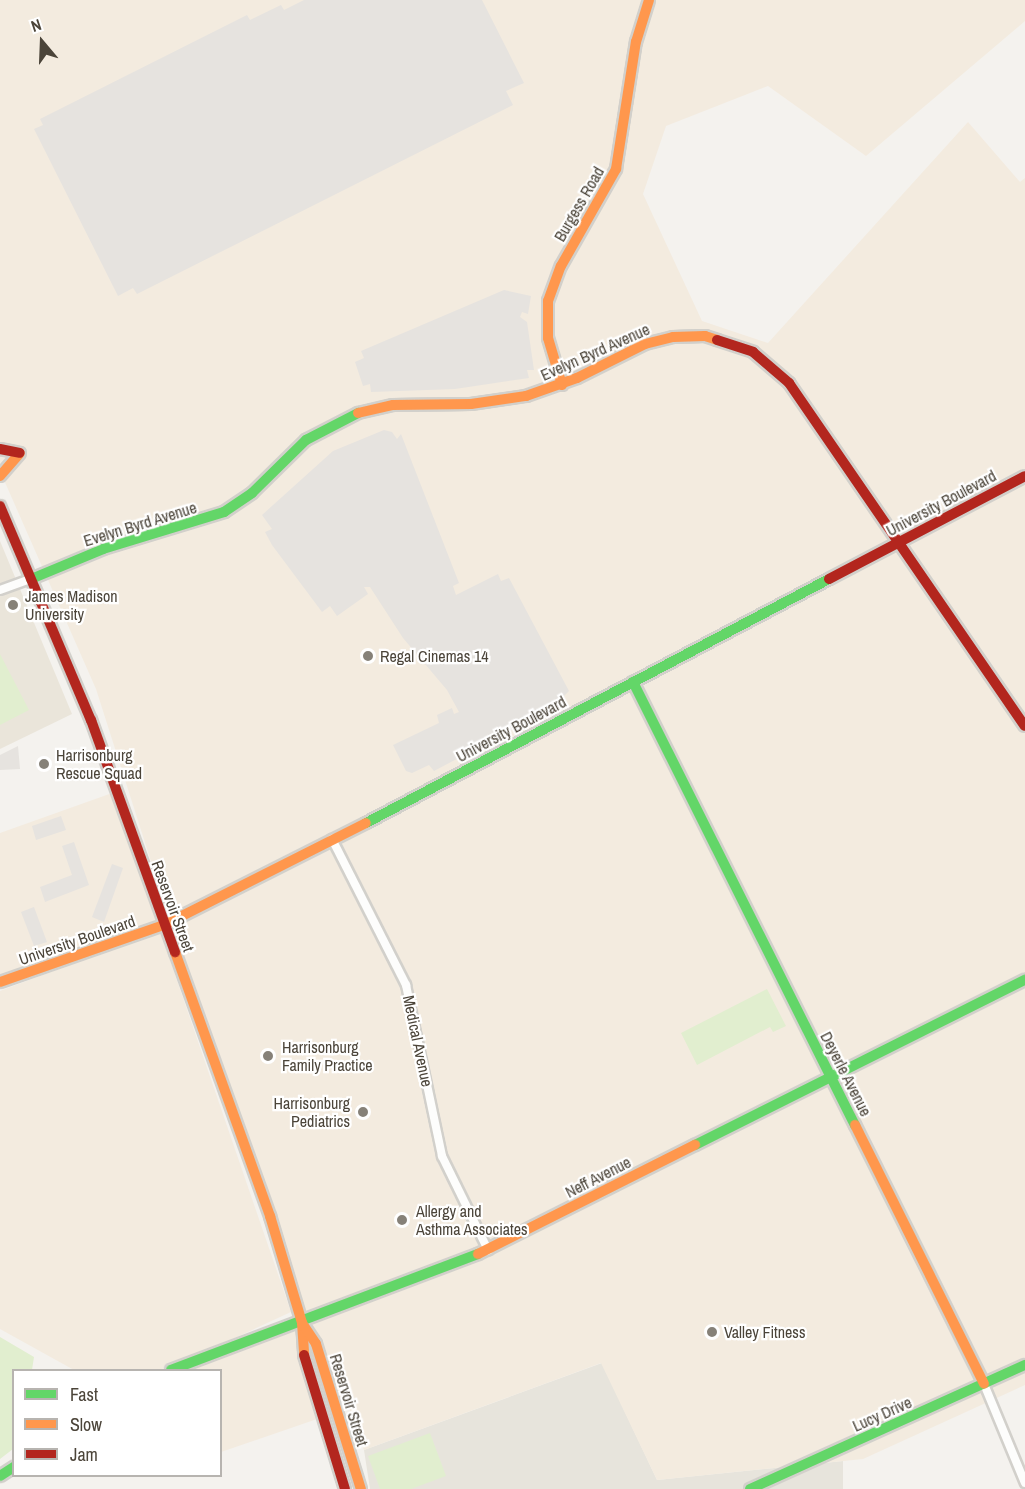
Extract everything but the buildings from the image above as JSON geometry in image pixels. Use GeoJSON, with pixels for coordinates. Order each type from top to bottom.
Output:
{"type":"FeatureCollection","features":[{"type":"Feature","properties":{"kind":"street","name":"Burgess Road"},"geometry":{"type":"LineString","coordinates":[[562,385],[548,338],[548,301],[561,266],[615,172],[636,42],[649,0]]}},
{"type":"Feature","properties":{"kind":"street","name":"Evelyn Byrd Avenue"},"geometry":{"type":"LineString","coordinates":[[31,579],[103,549],[224,512],[247,497],[306,440],[354,413],[393,405],[509,400],[562,385],[642,345],[666,338],[705,336],[744,348],[766,361],[791,386],[1025,726]]}},
{"type":"Feature","properties":{"kind":"street"},"geometry":{"type":"LineString","coordinates":[[0,449],[20,453],[0,476]]}},
{"type":"Feature","properties":{"kind":"street","name":"University Boulevard"},"geometry":{"type":"LineString","coordinates":[[0,982],[164,926],[1025,476]]}},
{"type":"Feature","properties":{"kind":"street","name":"Reservoir Street"},"geometry":{"type":"LineString","coordinates":[[1,505],[91,720],[272,1222],[302,1323],[302,1349],[345,1489]]}},
{"type":"Feature","properties":{"kind":"street"},"geometry":{"type":"LineString","coordinates":[[0,590],[31,579]]}},
{"type":"Feature","properties":{"kind":"street","name":"Deyerle Avenue"},"geometry":{"type":"LineString","coordinates":[[633,682],[984,1384],[1025,1483]]}},
{"type":"Feature","properties":{"kind":"street","name":"Medical Avenue"},"geometry":{"type":"LineString","coordinates":[[332,840],[406,985],[442,1156],[488,1250]]}},
{"type":"Feature","properties":{"kind":"street","name":"Neff Avenue"},"geometry":{"type":"LineString","coordinates":[[176,1369],[302,1323],[488,1250],[1025,980]]}},
{"type":"Feature","properties":{"kind":"street","name":"Reservoir Street"},"geometry":{"type":"LineString","coordinates":[[302,1323],[316,1344],[361,1489]]}},
{"type":"Feature","properties":{"kind":"street","name":"Lucy Drive"},"geometry":{"type":"LineString","coordinates":[[750,1489],[1025,1365]]}},
{"type":"Feature","properties":{"kind":"shaded area"},"geometry":{"type":"Polygon","coordinates":[[[0,0],[1025,0],[1025,21],[866,156],[768,86],[666,126],[643,194],[702,321],[768,343],[968,122],[1020,182],[1025,178],[1025,1385],[863,1459],[657,1480],[601,1363],[364,1450],[349,1408],[222,1452],[222,1369],[184,1369],[180,1361],[162,1369],[72,1369],[0,1329],[0,991],[160,931],[291,1312],[226,1342],[296,1316],[96,689],[0,471],[0,0]]]}},
{"type":"Feature","properties":{"kind":"shaded area"},"geometry":{"type":"Polygon","coordinates":[[[304,0],[482,0],[524,83],[506,91],[513,105],[137,294],[133,288],[118,296],[34,129],[43,125],[40,119],[247,15],[250,20],[281,5],[284,10],[304,0]]]}},
{"type":"Feature","properties":{"kind":"shaded area"},"geometry":{"type":"Polygon","coordinates":[[[504,290],[531,296],[528,314],[522,312],[520,317],[527,322],[534,370],[527,370],[529,378],[455,389],[371,392],[370,384],[363,386],[355,362],[364,358],[361,351],[504,290]]]}},
{"type":"Feature","properties":{"kind":"shaded area"},"geometry":{"type":"Polygon","coordinates":[[[384,430],[392,432],[397,439],[401,434],[459,583],[453,586],[456,595],[498,574],[501,581],[509,578],[569,691],[564,696],[566,701],[434,771],[429,765],[412,773],[406,771],[393,745],[439,723],[437,715],[452,708],[454,714],[459,712],[447,690],[403,638],[370,587],[364,587],[368,594],[337,616],[330,606],[322,612],[272,545],[265,532],[272,529],[262,515],[333,451],[384,430]]]}},
{"type":"Feature","properties":{"kind":"shaded area","name":"James Madison University"},"geometry":{"type":"Polygon","coordinates":[[[0,541],[72,714],[0,749],[0,541]]]}},
{"type":"Feature","properties":{"kind":"shaded area"},"geometry":{"type":"Polygon","coordinates":[[[18,746],[20,769],[0,770],[0,755],[18,746]]]}},
{"type":"Feature","properties":{"kind":"shaded area"},"geometry":{"type":"Polygon","coordinates":[[[115,792],[158,923],[0,978],[0,833],[115,792]]]}},
{"type":"Feature","properties":{"kind":"shaded area"},"geometry":{"type":"Polygon","coordinates":[[[61,816],[66,830],[36,840],[32,826],[61,816]]]}},
{"type":"Feature","properties":{"kind":"shaded area"},"geometry":{"type":"Polygon","coordinates":[[[74,842],[89,885],[45,902],[40,887],[72,875],[62,846],[74,842]]]}},
{"type":"Feature","properties":{"kind":"shaded area"},"geometry":{"type":"Polygon","coordinates":[[[112,864],[123,868],[104,922],[92,917],[112,864]]]}},
{"type":"Feature","properties":{"kind":"shaded area"},"geometry":{"type":"Polygon","coordinates":[[[34,907],[47,942],[34,946],[21,912],[34,907]]]}},
{"type":"Feature","properties":{"kind":"shaded area"},"geometry":{"type":"Polygon","coordinates":[[[602,1363],[657,1480],[843,1461],[843,1489],[370,1489],[364,1450],[602,1363]]]}},
{"type":"Feature","properties":{"kind":"green space"},"geometry":{"type":"Polygon","coordinates":[[[0,654],[29,710],[0,725],[0,654]]]}},
{"type":"Feature","properties":{"kind":"green space"},"geometry":{"type":"Polygon","coordinates":[[[767,989],[786,1026],[773,1032],[770,1027],[697,1065],[681,1033],[767,989]]]}},
{"type":"Feature","properties":{"kind":"green space"},"geometry":{"type":"Polygon","coordinates":[[[0,1337],[34,1357],[32,1369],[12,1369],[12,1450],[0,1459],[0,1337]]]}},
{"type":"Feature","properties":{"kind":"green space"},"geometry":{"type":"Polygon","coordinates":[[[430,1433],[446,1476],[411,1489],[380,1489],[368,1456],[430,1433]]]}},
{"type":"Feature","properties":{"kind":"traffic: fast"},"geometry":{"type":"LineString","coordinates":[[31,579],[103,549],[224,512],[252,493],[306,440],[358,413]]}},
{"type":"Feature","properties":{"kind":"traffic: fast"},"geometry":{"type":"LineString","coordinates":[[366,823],[829,579]]}},
{"type":"Feature","properties":{"kind":"traffic: fast"},"geometry":{"type":"LineString","coordinates":[[633,682],[855,1125]]}},
{"type":"Feature","properties":{"kind":"traffic: fast"},"geometry":{"type":"LineString","coordinates":[[695,1145],[1025,980]]}},
{"type":"Feature","properties":{"kind":"traffic: fast"},"geometry":{"type":"LineString","coordinates":[[174,1369],[478,1254]]}},
{"type":"Feature","properties":{"kind":"traffic: fast"},"geometry":{"type":"LineString","coordinates":[[750,1489],[1025,1365]]}},
{"type":"Feature","properties":{"kind":"traffic: fast"},"geometry":{"type":"LineString","coordinates":[[0,1476],[12,1468]]}},
{"type":"Feature","properties":{"kind":"traffic: slow"},"geometry":{"type":"LineString","coordinates":[[562,385],[548,338],[548,301],[561,266],[616,169],[636,42],[649,0]]}},
{"type":"Feature","properties":{"kind":"traffic: slow"},"geometry":{"type":"LineString","coordinates":[[358,413],[393,405],[471,404],[526,396],[577,378],[645,344],[673,337],[705,336],[717,340]]}},
{"type":"Feature","properties":{"kind":"traffic: slow"},"geometry":{"type":"LineString","coordinates":[[0,476],[20,453]]}},
{"type":"Feature","properties":{"kind":"traffic: slow"},"geometry":{"type":"LineString","coordinates":[[0,982],[164,925],[366,823]]}},
{"type":"Feature","properties":{"kind":"traffic: slow"},"geometry":{"type":"LineString","coordinates":[[175,952],[270,1216],[302,1323],[304,1355]]}},
{"type":"Feature","properties":{"kind":"traffic: slow"},"geometry":{"type":"LineString","coordinates":[[855,1125],[984,1384]]}},
{"type":"Feature","properties":{"kind":"traffic: slow"},"geometry":{"type":"LineString","coordinates":[[478,1254],[695,1145]]}},
{"type":"Feature","properties":{"kind":"traffic: slow"},"geometry":{"type":"LineString","coordinates":[[302,1323],[316,1344],[361,1489]]}},
{"type":"Feature","properties":{"kind":"traffic: jam"},"geometry":{"type":"LineString","coordinates":[[717,340],[753,352],[789,383],[1025,726]]}},
{"type":"Feature","properties":{"kind":"traffic: jam"},"geometry":{"type":"LineString","coordinates":[[0,449],[20,453]]}},
{"type":"Feature","properties":{"kind":"traffic: jam"},"geometry":{"type":"LineString","coordinates":[[829,579],[1025,476]]}},
{"type":"Feature","properties":{"kind":"traffic: jam"},"geometry":{"type":"LineString","coordinates":[[0,506],[91,720],[175,952]]}},
{"type":"Feature","properties":{"kind":"traffic: jam"},"geometry":{"type":"LineString","coordinates":[[304,1355],[345,1489]]}},
{"type":"Feature","properties":{"kind":"place","name":"James Madison University"},"geometry":{"type":"Point","coordinates":[13,605]}},
{"type":"Feature","properties":{"kind":"place","name":"Regal Cinemas 14"},"geometry":{"type":"Point","coordinates":[368,656]}},
{"type":"Feature","properties":{"kind":"place","name":"Harrisonburg Rescue Squad"},"geometry":{"type":"Point","coordinates":[44,764]}},
{"type":"Feature","properties":{"kind":"place","name":"Harrisonburg Family Practice"},"geometry":{"type":"Point","coordinates":[268,1056]}},
{"type":"Feature","properties":{"kind":"place","name":"Harrisonburg Pediatrics"},"geometry":{"type":"Point","coordinates":[363,1112]}},
{"type":"Feature","properties":{"kind":"place","name":"Allergy and Asthma Associates"},"geometry":{"type":"Point","coordinates":[402,1220]}},
{"type":"Feature","properties":{"kind":"place","name":"Valley Fitness"},"geometry":{"type":"Point","coordinates":[712,1332]}}]}
